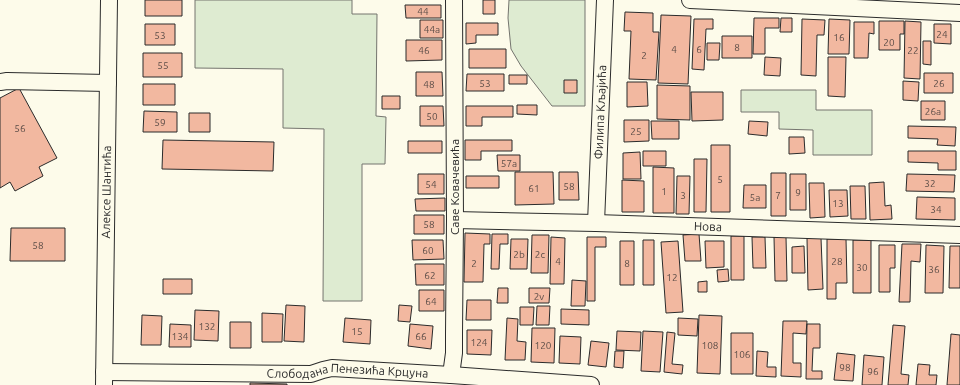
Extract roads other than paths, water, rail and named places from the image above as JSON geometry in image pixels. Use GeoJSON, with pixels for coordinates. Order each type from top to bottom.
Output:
{"type":"FeatureCollection","features":[{"type":"Feature","properties":{"kind":"street","name":"Алексе Шантића"},"geometry":{"type":"LineString","coordinates":[[104,378],[109,0]]}},
{"type":"Feature","properties":{"kind":"street","name":"Саве Ковачевића"},"geometry":{"type":"LineString","coordinates":[[451,375],[454,347],[454,0]]}},
{"type":"Feature","properties":{"kind":"street","name":"Филипа Кљајића"},"geometry":{"type":"LineString","coordinates":[[596,223],[605,0]]}},
{"type":"Feature","properties":{"kind":"street"},"geometry":{"type":"LineString","coordinates":[[690,0],[960,13]]}},
{"type":"Feature","properties":{"kind":"street"},"geometry":{"type":"LineString","coordinates":[[0,82],[108,83]]}},
{"type":"Feature","properties":{"kind":"street","name":"Нова"},"geometry":{"type":"LineString","coordinates":[[455,220],[960,235]]}},
{"type":"Feature","properties":{"kind":"street","name":"Слободана Пенезића Крцуна"},"geometry":{"type":"LineString","coordinates":[[104,378],[311,380],[324,370],[332,368],[591,385]]}}]}
